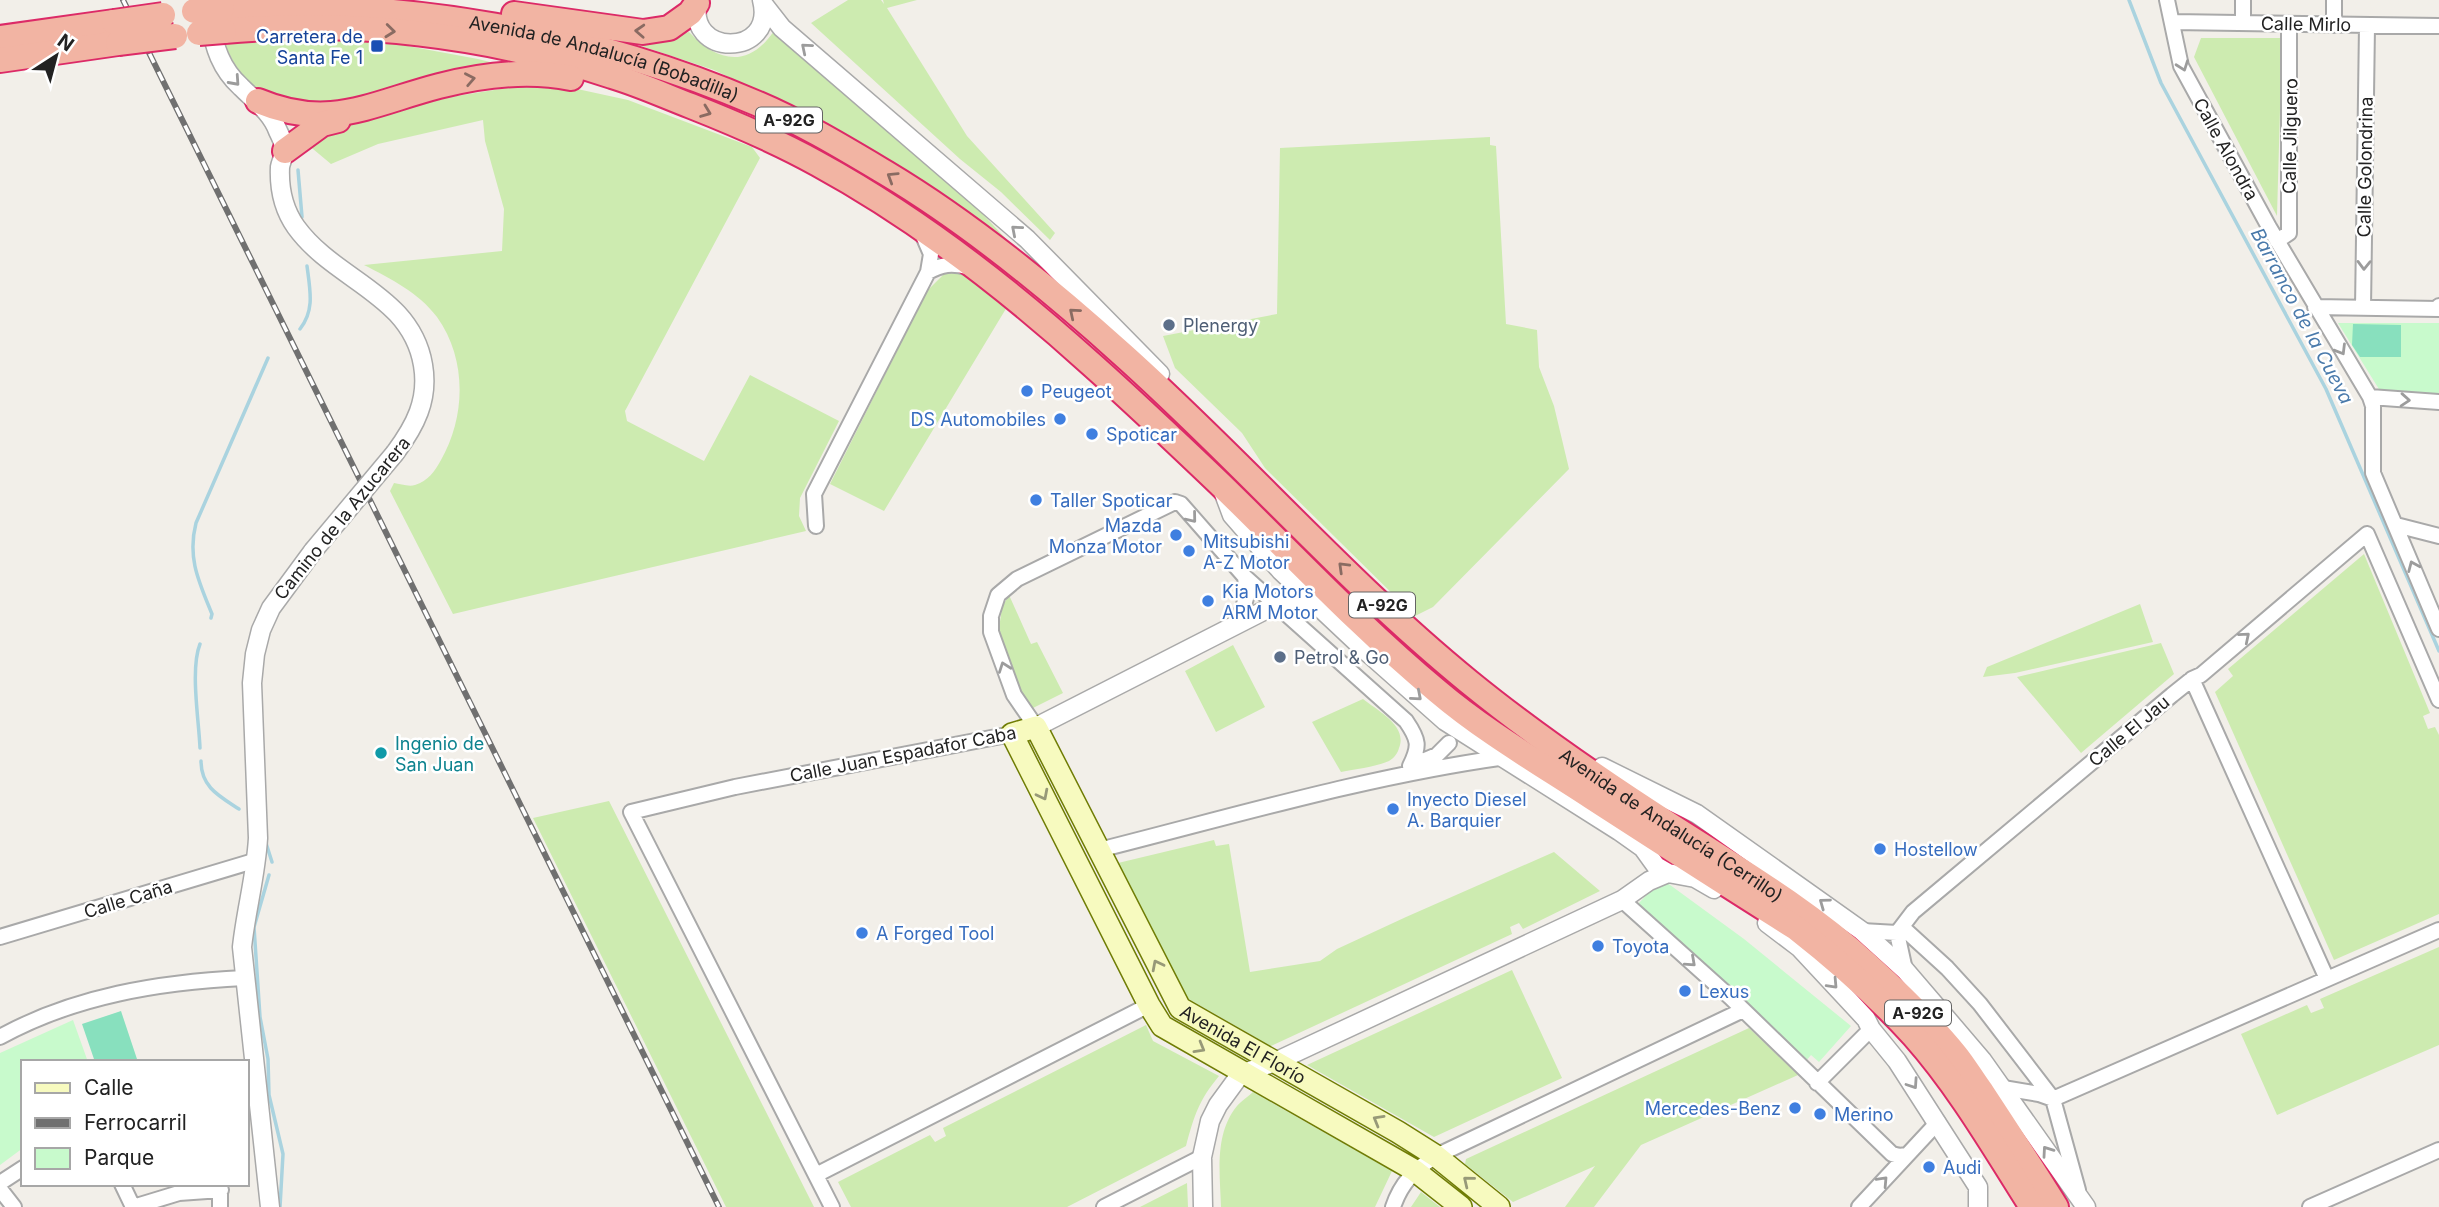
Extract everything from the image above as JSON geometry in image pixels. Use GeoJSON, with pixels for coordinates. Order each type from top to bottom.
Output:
{"type":"FeatureCollection","features":[{"type":"Feature","properties":{"kind":"highway"},"geometry":{"type":"LineString","coordinates":[[398,10],[444,6],[643,32],[669,28],[690,13],[697,1]]}},
{"type":"Feature","properties":{"kind":"highway","name":"Avenida de Andalucía (Bobadilla)"},"geometry":{"type":"LineString","coordinates":[[0,60],[116,32],[281,4],[398,10],[512,27],[633,58],[758,104],[890,175],[1006,257],[1118,350],[1250,475]]}},
{"type":"Feature","properties":{"kind":"highway","name":"Avenida de Andalucía (Bobadilla)"},"geometry":{"type":"LineString","coordinates":[[198,19],[269,27],[332,26],[455,39],[519,51],[610,75],[727,120],[822,166],[919,227],[978,269],[1091,364],[1221,485]]}},
{"type":"Feature","properties":{"kind":"highway","name":"Avenida de Andalucía (Bobadilla)"},"geometry":{"type":"LineString","coordinates":[[0,38],[116,32]]}},
{"type":"Feature","properties":{"kind":"highway"},"geometry":{"type":"LineString","coordinates":[[258,101],[293,113],[334,115],[439,86],[507,74],[563,76],[607,85],[642,87]]}},
{"type":"Feature","properties":{"kind":"highway"},"geometry":{"type":"LineString","coordinates":[[285,151],[322,124],[340,120],[357,110]]}},
{"type":"Feature","properties":{"kind":"highway","name":"Avenida de Andalucía (Cerrillo)"},"geometry":{"type":"LineString","coordinates":[[1250,475],[1411,632],[1523,725],[1608,786],[1687,865],[1796,928],[1835,958],[1877,997],[1914,1036],[1950,1081],[2032,1207]]}},
{"type":"Feature","properties":{"kind":"highway","name":"Avenida de Andalucía (Cerrillo)"},"geometry":{"type":"LineString","coordinates":[[1221,485],[1350,614],[1441,694],[1529,758],[1655,832]]}},
{"type":"Feature","properties":{"kind":"highway","name":"Avenida de Andalucía (Cerrillo)"},"geometry":{"type":"LineString","coordinates":[[1687,865],[1798,909],[1869,965],[1992,1089],[2056,1207]]}},
{"type":"Feature","properties":{"kind":"main road","name":"Calle Juan Espadafor Caba"},"geometry":{"type":"LineString","coordinates":[[1012,734],[1036,727]]}},
{"type":"Feature","properties":{"kind":"main road","name":"Avenida El Florío"},"geometry":{"type":"LineString","coordinates":[[1036,727],[1180,1008],[1398,1132],[1436,1156],[1499,1207]]}},
{"type":"Feature","properties":{"kind":"main road","name":"Avenida El Florío"},"geometry":{"type":"LineString","coordinates":[[1012,734],[1161,1026],[1414,1170],[1461,1207]]}},
{"type":"Feature","properties":{"kind":"main road"},"geometry":{"type":"LineString","coordinates":[[1076,862],[1099,850]]}},
{"type":"Feature","properties":{"kind":"main road"},"geometry":{"type":"LineString","coordinates":[[1149,1005],[1171,994]]}},
{"type":"Feature","properties":{"kind":"street","name":"Calle Alondra"},"geometry":{"type":"LineString","coordinates":[[2167,0],[2181,66],[2277,241],[2370,397]]}},
{"type":"Feature","properties":{"kind":"street"},"geometry":{"type":"LineString","coordinates":[[2243,0],[2243,22]]}},
{"type":"Feature","properties":{"kind":"street"},"geometry":{"type":"LineString","coordinates":[[2334,0],[2334,25]]}},
{"type":"Feature","properties":{"kind":"street"},"geometry":{"type":"LineString","coordinates":[[697,1],[697,18],[703,31],[715,41],[729,44],[744,42],[756,33],[763,20],[763,2]]}},
{"type":"Feature","properties":{"kind":"street"},"geometry":{"type":"LineString","coordinates":[[763,2],[782,28],[1027,239],[1234,446],[1250,475]]}},
{"type":"Feature","properties":{"kind":"street"},"geometry":{"type":"LineString","coordinates":[[198,19],[210,23],[218,56],[228,74],[258,101],[277,128],[285,151]]}},
{"type":"Feature","properties":{"kind":"street","name":"Calle Mirlo"},"geometry":{"type":"LineString","coordinates":[[2173,22],[2439,26]]}},
{"type":"Feature","properties":{"kind":"street","name":"Calle Jilguero"},"geometry":{"type":"LineString","coordinates":[[2277,241],[2289,233],[2289,25]]}},
{"type":"Feature","properties":{"kind":"street","name":"Calle Golondrina"},"geometry":{"type":"LineString","coordinates":[[2363,308],[2367,26]]}},
{"type":"Feature","properties":{"kind":"street","name":"Camino de la Azucarera"},"geometry":{"type":"LineString","coordinates":[[270,1207],[253,1101],[242,947],[246,911],[257,860],[258,798],[252,683],[255,654],[261,630],[271,608],[313,551],[412,430],[424,394],[425,374],[414,334],[401,315],[382,298],[330,262],[310,245],[294,225],[283,200],[280,179],[281,161],[285,151]]}},
{"type":"Feature","properties":{"kind":"street"},"geometry":{"type":"LineString","coordinates":[[816,526],[814,494],[928,272],[931,254],[919,227]]}},
{"type":"Feature","properties":{"kind":"street"},"geometry":{"type":"LineString","coordinates":[[928,272],[938,266],[953,264],[978,269]]}},
{"type":"Feature","properties":{"kind":"street"},"geometry":{"type":"LineString","coordinates":[[2315,307],[2439,308]]}},
{"type":"Feature","properties":{"kind":"street"},"geometry":{"type":"LineString","coordinates":[[2439,402],[2370,397],[2373,406],[2373,473],[2432,597],[2439,629]]}},
{"type":"Feature","properties":{"kind":"street","name":"Avenida de Andalucía (Cerrillo)"},"geometry":{"type":"LineString","coordinates":[[1221,485],[1232,515],[1281,571],[1445,721],[1506,757],[1655,832],[1708,822],[1862,931],[1905,970],[1961,1035],[1992,1089],[2083,1202]]}},
{"type":"Feature","properties":{"kind":"street"},"geometry":{"type":"LineString","coordinates":[[1036,727],[1014,695],[991,632],[993,606],[998,595],[1007,586],[1175,502],[1181,504],[1245,577],[1275,606],[1406,721],[1415,735],[1418,750],[1410,766]]}},
{"type":"Feature","properties":{"kind":"street"},"geometry":{"type":"LineString","coordinates":[[2396,526],[2439,536]]}},
{"type":"Feature","properties":{"kind":"street","name":"Calle El Jau"},"geometry":{"type":"LineString","coordinates":[[1900,930],[1913,912],[2192,679],[2201,675],[2367,534],[2439,700]]}},
{"type":"Feature","properties":{"kind":"street"},"geometry":{"type":"LineString","coordinates":[[1275,606],[1282,587],[1281,571]]}},
{"type":"Feature","properties":{"kind":"street"},"geometry":{"type":"LineString","coordinates":[[1238,623],[1247,595],[1245,577]]}},
{"type":"Feature","properties":{"kind":"street","name":"Calle Juan Espadafor Caba"},"geometry":{"type":"LineString","coordinates":[[1036,727],[1275,606],[1292,600],[1305,600],[1316,604]]}},
{"type":"Feature","properties":{"kind":"street"},"geometry":{"type":"LineString","coordinates":[[1350,614],[1366,651]]}},
{"type":"Feature","properties":{"kind":"street"},"geometry":{"type":"LineString","coordinates":[[2192,679],[2327,979]]}},
{"type":"Feature","properties":{"kind":"street"},"geometry":{"type":"LineString","coordinates":[[1445,721],[1449,743],[1457,754],[1469,761]]}},
{"type":"Feature","properties":{"kind":"street","name":"Calle Juan Espadafor Caba"},"geometry":{"type":"LineString","coordinates":[[816,1175],[631,812],[735,787],[1012,734]]}},
{"type":"Feature","properties":{"kind":"street"},"geometry":{"type":"LineString","coordinates":[[1391,776],[1437,755],[1449,743]]}},
{"type":"Feature","properties":{"kind":"street"},"geometry":{"type":"LineString","coordinates":[[1099,850],[1391,776],[1506,757]]}},
{"type":"Feature","properties":{"kind":"street"},"geometry":{"type":"LineString","coordinates":[[1203,1207],[1202,1157],[1210,1121],[1218,1105],[1244,1073],[1275,1062],[1687,865],[1709,833],[1708,822]]}},
{"type":"Feature","properties":{"kind":"street"},"geometry":{"type":"LineString","coordinates":[[1629,895],[1655,832]]}},
{"type":"Feature","properties":{"kind":"street","name":"Calle Caña"},"geometry":{"type":"LineString","coordinates":[[0,937],[257,860]]}},
{"type":"Feature","properties":{"kind":"street","name":"Avenida de Andalucía (Cerrillo)"},"geometry":{"type":"LineString","coordinates":[[1687,865],[1695,878],[1780,931],[1800,948],[1866,1019],[1871,1030],[1897,1061],[1938,1122],[1978,1187],[1978,1207]]}},
{"type":"Feature","properties":{"kind":"street"},"geometry":{"type":"LineString","coordinates":[[1629,895],[1892,1154],[1907,1155]]}},
{"type":"Feature","properties":{"kind":"street"},"geometry":{"type":"LineString","coordinates":[[1730,898],[1757,904]]}},
{"type":"Feature","properties":{"kind":"street"},"geometry":{"type":"LineString","coordinates":[[1900,930],[1905,970]]}},
{"type":"Feature","properties":{"kind":"street"},"geometry":{"type":"LineString","coordinates":[[1862,931],[1900,930],[1955,977],[2053,1099],[2083,1202]]}},
{"type":"Feature","properties":{"kind":"street"},"geometry":{"type":"LineString","coordinates":[[1992,1089],[2024,1091],[2053,1099],[2439,930]]}},
{"type":"Feature","properties":{"kind":"street"},"geometry":{"type":"LineString","coordinates":[[0,1037],[65,1007],[146,987],[244,978]]}},
{"type":"Feature","properties":{"kind":"street"},"geometry":{"type":"LineString","coordinates":[[832,1207],[816,1175],[1149,1005]]}},
{"type":"Feature","properties":{"kind":"street"},"geometry":{"type":"LineString","coordinates":[[1393,1207],[1402,1186],[1414,1170],[1436,1156],[1743,1010]]}},
{"type":"Feature","properties":{"kind":"street"},"geometry":{"type":"LineString","coordinates":[[1817,1083],[1871,1030]]}},
{"type":"Feature","properties":{"kind":"street"},"geometry":{"type":"LineString","coordinates":[[2024,1091],[2033,1073]]}},
{"type":"Feature","properties":{"kind":"street"},"geometry":{"type":"LineString","coordinates":[[1858,1207],[1938,1122]]}},
{"type":"Feature","properties":{"kind":"street"},"geometry":{"type":"LineString","coordinates":[[2310,1207],[2439,1150]]}},
{"type":"Feature","properties":{"kind":"street"},"geometry":{"type":"LineString","coordinates":[[1104,1207],[1202,1157]]}},
{"type":"Feature","properties":{"kind":"street"},"geometry":{"type":"LineString","coordinates":[[0,1183],[21,1169]]}},
{"type":"Feature","properties":{"kind":"street"},"geometry":{"type":"LineString","coordinates":[[123,1186],[133,1207],[179,1193],[220,1187],[219,1207]]}},
{"type":"Feature","properties":{"kind":"street"},"geometry":{"type":"LineString","coordinates":[[0,1189],[15,1207]]}},
{"type":"Feature","properties":{"kind":"green space"},"geometry":{"type":"Polygon","coordinates":[[[848,0],[881,0],[884,4],[883,0],[917,0],[887,8],[967,136],[1055,233],[1050,240],[1001,192],[960,159],[811,23],[848,0]]]}},
{"type":"Feature","properties":{"kind":"green space"},"geometry":{"type":"Polygon","coordinates":[[[774,31],[975,206],[1010,243],[944,196],[870,150],[750,87],[714,70],[608,35],[663,39],[689,32],[710,50],[732,57],[754,51],[774,31]]]}},
{"type":"Feature","properties":{"kind":"green space"},"geometry":{"type":"Polygon","coordinates":[[[289,38],[375,40],[502,65],[345,100],[297,103],[275,98],[256,88],[239,70],[225,44],[289,38]]]}},
{"type":"Feature","properties":{"kind":"green space"},"geometry":{"type":"Polygon","coordinates":[[[2201,38],[2282,38],[2277,216],[2194,57],[2201,38]]]}},
{"type":"Feature","properties":{"kind":"green space"},"geometry":{"type":"Polygon","coordinates":[[[525,85],[568,87],[628,100],[752,147],[760,158],[625,411],[627,421],[704,461],[750,375],[839,421],[800,498],[799,516],[806,531],[453,614],[390,491],[394,483],[413,486],[427,478],[434,472],[449,443],[459,406],[460,388],[454,351],[447,333],[430,308],[404,287],[364,265],[502,251],[504,209],[485,141],[483,120],[378,144],[331,164],[307,144],[342,126],[450,97],[525,85]]]}},
{"type":"Feature","properties":{"kind":"green space"},"geometry":{"type":"Polygon","coordinates":[[[1490,137],[1490,145],[1496,146],[1506,324],[1537,330],[1539,367],[1554,406],[1569,469],[1433,607],[1415,616],[1265,468],[1242,433],[1175,368],[1163,336],[1277,314],[1280,148],[1490,137]]]}},
{"type":"Feature","properties":{"kind":"green space"},"geometry":{"type":"Polygon","coordinates":[[[951,271],[968,275],[1007,307],[884,511],[830,484],[927,291],[945,273],[951,271]]]}},
{"type":"Feature","properties":{"kind":"green space"},"geometry":{"type":"Polygon","coordinates":[[[2338,323],[2439,323],[2439,397],[2382,394],[2338,323]]]}},
{"type":"Feature","properties":{"kind":"green space"},"geometry":{"type":"Polygon","coordinates":[[[2353,324],[2401,325],[2401,357],[2360,357],[2352,345],[2353,324]]]}},
{"type":"Feature","properties":{"kind":"green space"},"geometry":{"type":"Polygon","coordinates":[[[2364,554],[2430,713],[2423,716],[2428,729],[2435,727],[2439,735],[2439,914],[2334,960],[2215,692],[2233,676],[2228,669],[2364,554]]]}},
{"type":"Feature","properties":{"kind":"green space"},"geometry":{"type":"Polygon","coordinates":[[[1009,595],[1031,644],[1037,642],[1063,693],[1033,708],[1020,691],[999,629],[1002,607],[1009,595]]]}},
{"type":"Feature","properties":{"kind":"green space"},"geometry":{"type":"Polygon","coordinates":[[[2140,604],[2153,642],[2015,673],[1983,677],[1987,667],[2140,604]]]}},
{"type":"Feature","properties":{"kind":"green space"},"geometry":{"type":"Polygon","coordinates":[[[2161,643],[2174,674],[2081,753],[2017,677],[2161,643]]]}},
{"type":"Feature","properties":{"kind":"green space"},"geometry":{"type":"Polygon","coordinates":[[[1233,645],[1265,707],[1216,732],[1185,671],[1233,645]]]}},
{"type":"Feature","properties":{"kind":"green space"},"geometry":{"type":"Polygon","coordinates":[[[1363,699],[1396,726],[1401,740],[1397,754],[1384,763],[1341,772],[1312,722],[1363,699]]]}},
{"type":"Feature","properties":{"kind":"green space"},"geometry":{"type":"Polygon","coordinates":[[[609,801],[814,1207],[726,1207],[533,818],[609,801]]]}},
{"type":"Feature","properties":{"kind":"green space"},"geometry":{"type":"Polygon","coordinates":[[[1214,840],[1216,846],[1229,844],[1250,972],[1320,961],[1337,949],[1554,852],[1600,891],[1523,929],[1519,923],[1510,927],[1512,934],[1271,1046],[1187,998],[1118,863],[1214,840]]]}},
{"type":"Feature","properties":{"kind":"green space"},"geometry":{"type":"Polygon","coordinates":[[[1666,882],[1744,939],[1851,1026],[1819,1062],[1811,1055],[1806,1061],[1638,904],[1655,886],[1666,882]]]}},
{"type":"Feature","properties":{"kind":"green space"},"geometry":{"type":"Polygon","coordinates":[[[2439,947],[2439,1045],[2277,1115],[2241,1034],[2307,1005],[2311,1013],[2324,1008],[2320,999],[2439,947]]]}},
{"type":"Feature","properties":{"kind":"green space"},"geometry":{"type":"Polygon","coordinates":[[[1512,970],[1562,1078],[1434,1137],[1307,1065],[1512,970]]]}},
{"type":"Feature","properties":{"kind":"green space"},"geometry":{"type":"Polygon","coordinates":[[[121,1011],[137,1060],[94,1060],[82,1024],[121,1011]]]}},
{"type":"Feature","properties":{"kind":"green space"},"geometry":{"type":"Polygon","coordinates":[[[73,1020],[87,1060],[21,1060],[21,1149],[0,1165],[0,1053],[73,1020]]]}},
{"type":"Feature","properties":{"kind":"green space"},"geometry":{"type":"Polygon","coordinates":[[[1146,1025],[1153,1041],[1219,1076],[1198,1109],[1186,1146],[1067,1207],[851,1207],[838,1182],[930,1135],[935,1142],[946,1136],[943,1128],[1146,1025]]]}},
{"type":"Feature","properties":{"kind":"green space"},"geometry":{"type":"Polygon","coordinates":[[[1749,1028],[1798,1075],[1641,1145],[1594,1207],[1565,1207],[1595,1166],[1513,1202],[1465,1164],[1466,1159],[1749,1028]]]}},
{"type":"Feature","properties":{"kind":"green space"},"geometry":{"type":"Polygon","coordinates":[[[1253,1092],[1392,1171],[1375,1207],[1221,1207],[1220,1155],[1225,1129],[1237,1106],[1253,1092]]]}},
{"type":"Feature","properties":{"kind":"green space"},"geometry":{"type":"Polygon","coordinates":[[[1187,1183],[1188,1207],[1140,1207],[1187,1183]]]}},
{"type":"Feature","properties":{"kind":"green space"},"geometry":{"type":"Polygon","coordinates":[[[1421,1192],[1440,1207],[1411,1207],[1421,1192]]]}},
{"type":"Feature","properties":{"kind":"waterway","name":"Barranco de la Cueva"},"geometry":{"type":"LineString","coordinates":[[2129,0],[2161,83],[2326,389],[2439,651]]}},
{"type":"Feature","properties":{"kind":"waterway"},"geometry":{"type":"LineString","coordinates":[[298,170],[302,217]]}},
{"type":"Feature","properties":{"kind":"waterway"},"geometry":{"type":"LineString","coordinates":[[300,329],[310,307],[307,266]]}},
{"type":"Feature","properties":{"kind":"waterway"},"geometry":{"type":"LineString","coordinates":[[211,618],[194,559],[196,523],[268,358]]}},
{"type":"Feature","properties":{"kind":"waterway"},"geometry":{"type":"LineString","coordinates":[[200,644],[195,681],[200,748]]}},
{"type":"Feature","properties":{"kind":"waterway"},"geometry":{"type":"LineString","coordinates":[[201,761],[204,778],[212,790],[239,809]]}},
{"type":"Feature","properties":{"kind":"waterway"},"geometry":{"type":"LineString","coordinates":[[265,840],[272,862]]}},
{"type":"Feature","properties":{"kind":"waterway"},"geometry":{"type":"LineString","coordinates":[[269,875],[254,927],[260,1017],[268,1059],[269,1095],[283,1154],[280,1207]]}},
{"type":"Feature","properties":{"kind":"railway"},"geometry":{"type":"LineString","coordinates":[[123,0],[719,1207]]}},
{"type":"Feature","properties":{"kind":"place","name":"Carretera de Santa Fe 1"},"geometry":{"type":"Point","coordinates":[377,46]}},
{"type":"Feature","properties":{"kind":"place","name":"Plenergy"},"geometry":{"type":"Point","coordinates":[1169,325]}},
{"type":"Feature","properties":{"kind":"place","name":"Peugeot"},"geometry":{"type":"Point","coordinates":[1027,391]}},
{"type":"Feature","properties":{"kind":"place","name":"DS Automobiles"},"geometry":{"type":"Point","coordinates":[1060,419]}},
{"type":"Feature","properties":{"kind":"place","name":"Spoticar"},"geometry":{"type":"Point","coordinates":[1092,434]}},
{"type":"Feature","properties":{"kind":"place","name":"Taller Spoticar"},"geometry":{"type":"Point","coordinates":[1036,500]}},
{"type":"Feature","properties":{"kind":"place","name":"Mazda Monza Motor"},"geometry":{"type":"Point","coordinates":[1176,535]}},
{"type":"Feature","properties":{"kind":"place","name":"Mitsubishi A-Z Motor"},"geometry":{"type":"Point","coordinates":[1189,551]}},
{"type":"Feature","properties":{"kind":"place","name":"Kia Motors ARM Motor"},"geometry":{"type":"Point","coordinates":[1208,601]}},
{"type":"Feature","properties":{"kind":"place","name":"Petrol & Go"},"geometry":{"type":"Point","coordinates":[1280,657]}},
{"type":"Feature","properties":{"kind":"place","name":"Ingenio de San Juan"},"geometry":{"type":"Point","coordinates":[381,753]}},
{"type":"Feature","properties":{"kind":"place","name":"Inyecto Diesel A. Barquier"},"geometry":{"type":"Point","coordinates":[1393,809]}},
{"type":"Feature","properties":{"kind":"place","name":"Hostellow"},"geometry":{"type":"Point","coordinates":[1880,849]}},
{"type":"Feature","properties":{"kind":"place","name":"A Forged Tool"},"geometry":{"type":"Point","coordinates":[862,933]}},
{"type":"Feature","properties":{"kind":"place","name":"Toyota"},"geometry":{"type":"Point","coordinates":[1598,946]}},
{"type":"Feature","properties":{"kind":"place","name":"Lexus"},"geometry":{"type":"Point","coordinates":[1685,991]}},
{"type":"Feature","properties":{"kind":"place","name":"Mercedes-Benz"},"geometry":{"type":"Point","coordinates":[1795,1108]}},
{"type":"Feature","properties":{"kind":"place","name":"Merino"},"geometry":{"type":"Point","coordinates":[1820,1114]}},
{"type":"Feature","properties":{"kind":"place","name":"Audi"},"geometry":{"type":"Point","coordinates":[1929,1167]}}]}
